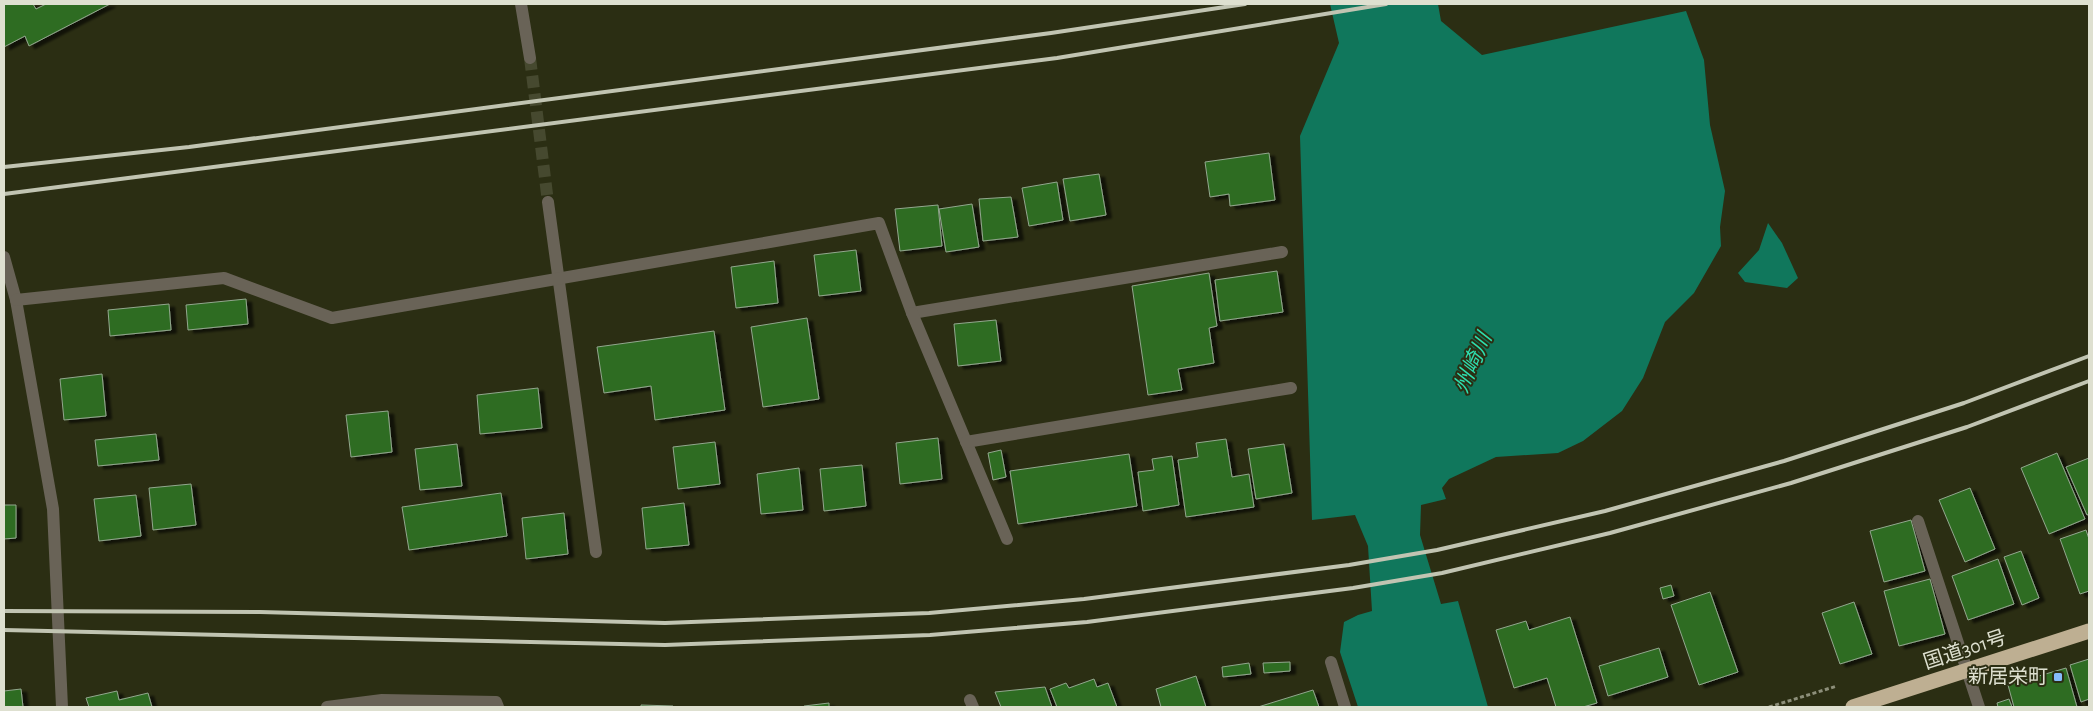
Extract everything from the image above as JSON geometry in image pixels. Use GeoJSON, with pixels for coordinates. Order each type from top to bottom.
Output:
{"type":"FeatureCollection","features":[{"type":"Feature","properties":{"kind":"highway","name":"国道301号"},"geometry":{"type":"LineString","coordinates":[[1853,707],[2089,631]]}},
{"type":"Feature","properties":{"kind":"street"},"geometry":{"type":"LineString","coordinates":[[521,4],[530,58]]}},
{"type":"Feature","properties":{"kind":"street"},"geometry":{"type":"LineString","coordinates":[[548,202],[557,280],[596,552]]}},
{"type":"Feature","properties":{"kind":"street"},"geometry":{"type":"LineString","coordinates":[[16,300],[224,278],[332,318],[879,223],[912,313],[1007,539]]}},
{"type":"Feature","properties":{"kind":"street"},"geometry":{"type":"LineString","coordinates":[[912,313],[1282,252]]}},
{"type":"Feature","properties":{"kind":"street"},"geometry":{"type":"LineString","coordinates":[[4,257],[16,300],[53,509],[62,707]]}},
{"type":"Feature","properties":{"kind":"street"},"geometry":{"type":"LineString","coordinates":[[966,442],[1291,388]]}},
{"type":"Feature","properties":{"kind":"street"},"geometry":{"type":"LineString","coordinates":[[1918,521],[1979,707]]}},
{"type":"Feature","properties":{"kind":"street"},"geometry":{"type":"LineString","coordinates":[[1330,662],[1345,707]]}},
{"type":"Feature","properties":{"kind":"street"},"geometry":{"type":"LineString","coordinates":[[327,707],[382,700],[496,702],[498,707]]}},
{"type":"Feature","properties":{"kind":"water","name":"州崎川"},"geometry":{"type":"Polygon","coordinates":[[[1330,4],[1438,4],[1441,21],[1482,55],[1686,11],[1704,60],[1710,125],[1725,191],[1720,227],[1721,246],[1694,293],[1665,322],[1643,378],[1622,411],[1583,441],[1558,453],[1496,457],[1449,479],[1442,488],[1446,499],[1421,505],[1420,535],[1441,604],[1458,601],[1488,707],[1358,707],[1340,652],[1344,622],[1372,611],[1368,546],[1355,515],[1312,520],[1300,136],[1339,43],[1330,4]]]}},
{"type":"Feature","properties":{"kind":"water"},"geometry":{"type":"Polygon","coordinates":[[[1768,223],[1782,243],[1798,278],[1787,288],[1745,282],[1738,273],[1759,250],[1768,223]]]}},
{"type":"Feature","properties":{"kind":"building"},"geometry":{"type":"Polygon","coordinates":[[[33,4],[36,9],[46,4],[110,4],[29,46],[25,36],[4,47],[4,5],[33,4]]]}},
{"type":"Feature","properties":{"kind":"building"},"geometry":{"type":"Polygon","coordinates":[[[1269,153],[1275,200],[1230,206],[1229,194],[1210,197],[1205,162],[1269,153]]]}},
{"type":"Feature","properties":{"kind":"building"},"geometry":{"type":"Polygon","coordinates":[[[1099,174],[1106,215],[1070,221],[1063,179],[1099,174]]]}},
{"type":"Feature","properties":{"kind":"building"},"geometry":{"type":"Polygon","coordinates":[[[1057,182],[1063,220],[1029,226],[1022,188],[1057,182]]]}},
{"type":"Feature","properties":{"kind":"building"},"geometry":{"type":"Polygon","coordinates":[[[1011,197],[1018,237],[983,241],[979,199],[1011,197]]]}},
{"type":"Feature","properties":{"kind":"building"},"geometry":{"type":"Polygon","coordinates":[[[972,204],[979,247],[946,252],[939,209],[972,204]]]}},
{"type":"Feature","properties":{"kind":"building"},"geometry":{"type":"Polygon","coordinates":[[[938,205],[942,246],[900,251],[895,209],[938,205]]]}},
{"type":"Feature","properties":{"kind":"building"},"geometry":{"type":"Polygon","coordinates":[[[856,250],[861,291],[819,296],[814,255],[856,250]]]}},
{"type":"Feature","properties":{"kind":"building"},"geometry":{"type":"Polygon","coordinates":[[[774,261],[778,303],[736,308],[731,267],[774,261]]]}},
{"type":"Feature","properties":{"kind":"building"},"geometry":{"type":"Polygon","coordinates":[[[1277,271],[1283,312],[1220,321],[1215,280],[1277,271]]]}},
{"type":"Feature","properties":{"kind":"building"},"geometry":{"type":"Polygon","coordinates":[[[1209,273],[1217,326],[1209,328],[1214,363],[1178,369],[1182,390],[1148,395],[1132,286],[1209,273]]]}},
{"type":"Feature","properties":{"kind":"building"},"geometry":{"type":"Polygon","coordinates":[[[246,299],[248,324],[188,330],[186,305],[246,299]]]}},
{"type":"Feature","properties":{"kind":"building"},"geometry":{"type":"Polygon","coordinates":[[[169,304],[171,330],[110,336],[108,310],[169,304]]]}},
{"type":"Feature","properties":{"kind":"building"},"geometry":{"type":"Polygon","coordinates":[[[807,318],[819,399],[763,407],[751,327],[807,318]]]}},
{"type":"Feature","properties":{"kind":"building"},"geometry":{"type":"Polygon","coordinates":[[[996,320],[1001,361],[958,366],[954,324],[996,320]]]}},
{"type":"Feature","properties":{"kind":"building"},"geometry":{"type":"Polygon","coordinates":[[[714,331],[725,410],[655,420],[651,386],[604,393],[597,347],[714,331]]]}},
{"type":"Feature","properties":{"kind":"building"},"geometry":{"type":"Polygon","coordinates":[[[102,374],[106,416],[64,420],[60,379],[102,374]]]}},
{"type":"Feature","properties":{"kind":"building"},"geometry":{"type":"Polygon","coordinates":[[[538,388],[542,428],[480,434],[477,395],[538,388]]]}},
{"type":"Feature","properties":{"kind":"building"},"geometry":{"type":"Polygon","coordinates":[[[388,411],[392,452],[351,457],[346,415],[388,411]]]}},
{"type":"Feature","properties":{"kind":"building"},"geometry":{"type":"Polygon","coordinates":[[[156,434],[159,460],[98,466],[95,440],[156,434]]]}},
{"type":"Feature","properties":{"kind":"building"},"geometry":{"type":"Polygon","coordinates":[[[938,438],[942,479],[900,484],[896,443],[938,438]]]}},
{"type":"Feature","properties":{"kind":"building"},"geometry":{"type":"Polygon","coordinates":[[[1226,439],[1232,477],[1249,474],[1254,507],[1186,517],[1178,460],[1198,457],[1196,443],[1226,439]]]}},
{"type":"Feature","properties":{"kind":"building"},"geometry":{"type":"Polygon","coordinates":[[[715,442],[720,484],[678,489],[673,447],[715,442]]]}},
{"type":"Feature","properties":{"kind":"building"},"geometry":{"type":"Polygon","coordinates":[[[457,444],[462,486],[420,490],[415,449],[457,444]]]}},
{"type":"Feature","properties":{"kind":"building"},"geometry":{"type":"Polygon","coordinates":[[[1284,444],[1292,493],[1256,499],[1248,449],[1284,444]]]}},
{"type":"Feature","properties":{"kind":"building"},"geometry":{"type":"Polygon","coordinates":[[[1001,450],[1006,477],[993,480],[988,453],[1001,450]]]}},
{"type":"Feature","properties":{"kind":"building"},"geometry":{"type":"Polygon","coordinates":[[[2057,453],[2085,519],[2049,534],[2021,468],[2057,453]]]}},
{"type":"Feature","properties":{"kind":"building"},"geometry":{"type":"Polygon","coordinates":[[[1129,454],[1137,506],[1018,524],[1010,471],[1129,454]]]}},
{"type":"Feature","properties":{"kind":"building"},"geometry":{"type":"Polygon","coordinates":[[[1172,456],[1179,505],[1143,511],[1138,472],[1154,470],[1152,459],[1172,456]]]}},
{"type":"Feature","properties":{"kind":"building"},"geometry":{"type":"Polygon","coordinates":[[[2089,458],[2089,514],[2087,515],[2066,467],[2089,458]]]}},
{"type":"Feature","properties":{"kind":"building"},"geometry":{"type":"Polygon","coordinates":[[[862,465],[866,506],[824,511],[820,469],[862,465]]]}},
{"type":"Feature","properties":{"kind":"building"},"geometry":{"type":"Polygon","coordinates":[[[799,468],[803,510],[761,514],[757,474],[799,468]]]}},
{"type":"Feature","properties":{"kind":"building"},"geometry":{"type":"Polygon","coordinates":[[[191,484],[196,525],[153,530],[149,488],[191,484]]]}},
{"type":"Feature","properties":{"kind":"building"},"geometry":{"type":"Polygon","coordinates":[[[1970,488],[1995,549],[1965,562],[1939,500],[1970,488]]]}},
{"type":"Feature","properties":{"kind":"building"},"geometry":{"type":"Polygon","coordinates":[[[501,493],[507,536],[409,550],[402,507],[501,493]]]}},
{"type":"Feature","properties":{"kind":"building"},"geometry":{"type":"Polygon","coordinates":[[[136,495],[141,536],[99,541],[94,499],[136,495]]]}},
{"type":"Feature","properties":{"kind":"building"},"geometry":{"type":"Polygon","coordinates":[[[684,503],[689,545],[646,549],[642,508],[684,503]]]}},
{"type":"Feature","properties":{"kind":"building"},"geometry":{"type":"Polygon","coordinates":[[[4,505],[16,505],[16,538],[4,539],[4,505]]]}},
{"type":"Feature","properties":{"kind":"building"},"geometry":{"type":"Polygon","coordinates":[[[564,513],[568,554],[526,559],[522,518],[564,513]]]}},
{"type":"Feature","properties":{"kind":"building"},"geometry":{"type":"Polygon","coordinates":[[[1911,520],[1925,571],[1884,582],[1870,531],[1911,520]]]}},
{"type":"Feature","properties":{"kind":"building"},"geometry":{"type":"Polygon","coordinates":[[[2086,530],[2089,539],[2089,591],[2080,594],[2060,539],[2086,530]]]}},
{"type":"Feature","properties":{"kind":"building"},"geometry":{"type":"Polygon","coordinates":[[[2021,551],[2039,598],[2022,605],[2004,557],[2021,551]]]}},
{"type":"Feature","properties":{"kind":"building"},"geometry":{"type":"Polygon","coordinates":[[[1998,559],[2014,604],[1968,620],[1952,576],[1998,559]]]}},
{"type":"Feature","properties":{"kind":"building"},"geometry":{"type":"Polygon","coordinates":[[[1930,579],[1945,634],[1899,646],[1884,591],[1930,579]]]}},
{"type":"Feature","properties":{"kind":"building"},"geometry":{"type":"Polygon","coordinates":[[[1671,585],[1674,596],[1663,599],[1660,588],[1671,585]]]}},
{"type":"Feature","properties":{"kind":"building"},"geometry":{"type":"Polygon","coordinates":[[[1710,592],[1738,672],[1699,685],[1671,605],[1710,592]]]}},
{"type":"Feature","properties":{"kind":"building"},"geometry":{"type":"Polygon","coordinates":[[[1854,602],[1872,654],[1840,664],[1822,613],[1854,602]]]}},
{"type":"Feature","properties":{"kind":"building"},"geometry":{"type":"Polygon","coordinates":[[[1570,617],[1597,703],[1583,707],[1556,707],[1547,678],[1514,688],[1496,630],[1526,621],[1529,630],[1570,617]]]}},
{"type":"Feature","properties":{"kind":"building"},"geometry":{"type":"Polygon","coordinates":[[[1659,648],[1668,677],[1608,696],[1599,666],[1659,648]]]}},
{"type":"Feature","properties":{"kind":"building"},"geometry":{"type":"Polygon","coordinates":[[[2089,659],[2089,699],[2081,702],[2070,665],[2089,659]]]}},
{"type":"Feature","properties":{"kind":"building"},"geometry":{"type":"Polygon","coordinates":[[[1290,662],[1290,671],[1264,673],[1263,663],[1290,662]]]}},
{"type":"Feature","properties":{"kind":"building"},"geometry":{"type":"Polygon","coordinates":[[[1249,663],[1251,674],[1223,677],[1222,667],[1249,663]]]}},
{"type":"Feature","properties":{"kind":"building"},"geometry":{"type":"Polygon","coordinates":[[[2066,668],[2077,707],[2014,707],[2008,685],[2066,668]]]}},
{"type":"Feature","properties":{"kind":"building"},"geometry":{"type":"Polygon","coordinates":[[[1196,676],[1206,707],[1161,707],[1156,689],[1196,676]]]}},
{"type":"Feature","properties":{"kind":"building"},"geometry":{"type":"Polygon","coordinates":[[[1094,679],[1097,687],[1108,683],[1117,707],[1057,707],[1050,689],[1066,683],[1069,688],[1094,679]]]}},
{"type":"Feature","properties":{"kind":"building"},"geometry":{"type":"Polygon","coordinates":[[[1045,687],[1052,707],[1001,707],[995,692],[1045,687]]]}},
{"type":"Feature","properties":{"kind":"building"},"geometry":{"type":"Polygon","coordinates":[[[21,689],[23,707],[4,707],[4,691],[21,689]]]}},
{"type":"Feature","properties":{"kind":"building"},"geometry":{"type":"Polygon","coordinates":[[[1313,690],[1319,707],[1258,707],[1313,690]]]}},
{"type":"Feature","properties":{"kind":"building"},"geometry":{"type":"Polygon","coordinates":[[[117,691],[119,700],[148,693],[152,707],[89,707],[86,698],[117,691]]]}},
{"type":"Feature","properties":{"kind":"building"},"geometry":{"type":"Polygon","coordinates":[[[2009,699],[2012,707],[1998,707],[1997,703],[2009,699]]]}},
{"type":"Feature","properties":{"kind":"building"},"geometry":{"type":"Polygon","coordinates":[[[829,703],[829,707],[804,707],[804,706],[829,703]]]}},
{"type":"Feature","properties":{"kind":"building"},"geometry":{"type":"Polygon","coordinates":[[[641,705],[673,706],[673,707],[641,707],[641,705]]]}},
{"type":"Feature","properties":{"kind":"tunnel"},"geometry":{"type":"LineString","coordinates":[[530,58],[548,202]]}},
{"type":"Feature","properties":{"kind":"railway"},"geometry":{"type":"LineString","coordinates":[[4,167],[189,147],[1051,33],[1245,4]]}},
{"type":"Feature","properties":{"kind":"railway"},"geometry":{"type":"LineString","coordinates":[[4,194],[1057,58],[1386,4]]}},
{"type":"Feature","properties":{"kind":"railway"},"geometry":{"type":"LineString","coordinates":[[4,611],[260,612],[665,623],[929,613],[1084,599],[1349,565],[1437,550],[1605,511],[1784,461],[1964,403],[2089,356]]}},
{"type":"Feature","properties":{"kind":"railway"},"geometry":{"type":"LineString","coordinates":[[4,630],[665,645],[930,635],[1087,622],[1353,588],[1442,573],[1610,533],[1791,483],[1967,427],[2089,381]]}},
{"type":"Feature","properties":{"kind":"place","name":"新居栄町"},"geometry":{"type":"Point","coordinates":[2058,677]}}]}
